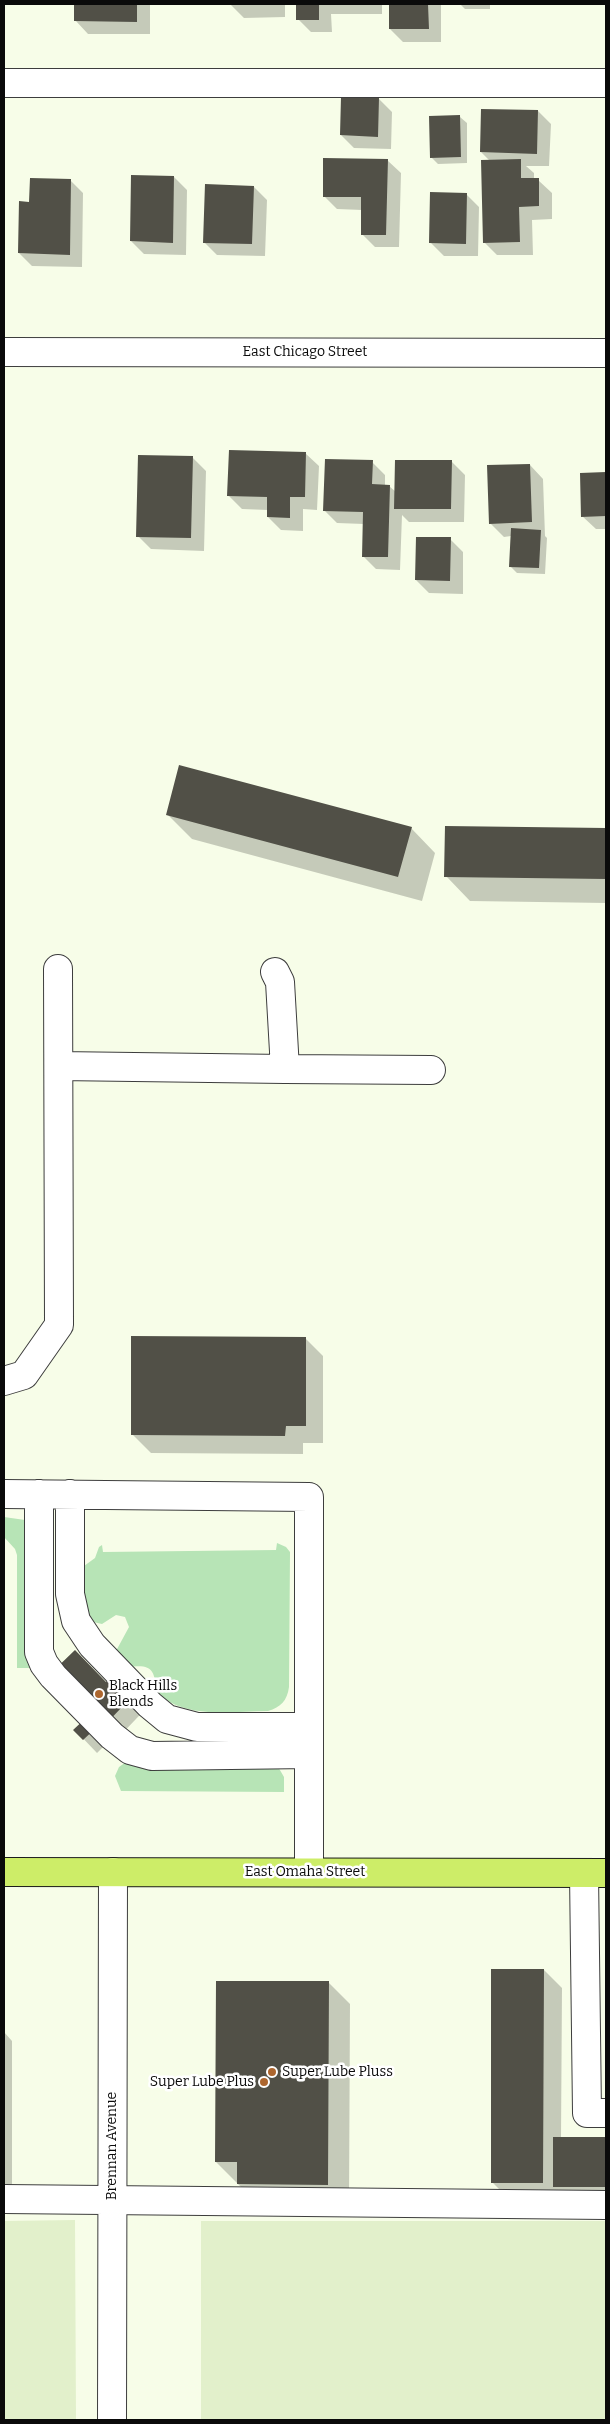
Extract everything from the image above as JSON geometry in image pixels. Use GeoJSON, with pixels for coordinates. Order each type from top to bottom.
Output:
{"type":"FeatureCollection","features":[{"type":"Feature","properties":{"kind":"main road","name":"East Omaha Street"},"geometry":{"type":"LineString","coordinates":[[4,1872],[595,1873]]}},
{"type":"Feature","properties":{"kind":"street"},"geometry":{"type":"LineString","coordinates":[[4,83],[606,83]]}},
{"type":"Feature","properties":{"kind":"street","name":"East Chicago Street"},"geometry":{"type":"LineString","coordinates":[[4,352],[606,352]]}},
{"type":"Feature","properties":{"kind":"street"},"geometry":{"type":"LineString","coordinates":[[4,1381],[24,1375],[59,1325],[58,969]]}},
{"type":"Feature","properties":{"kind":"street"},"geometry":{"type":"LineString","coordinates":[[275,972],[280,982],[285,1069]]}},
{"type":"Feature","properties":{"kind":"street"},"geometry":{"type":"LineString","coordinates":[[59,1066],[431,1070]]}},
{"type":"Feature","properties":{"kind":"street"},"geometry":{"type":"LineString","coordinates":[[4,1494],[309,1497],[310,1872]]}},
{"type":"Feature","properties":{"kind":"street"},"geometry":{"type":"LineString","coordinates":[[39,1494],[39,1652],[44,1664],[53,1676],[112,1736],[130,1750],[152,1756],[310,1754]]}},
{"type":"Feature","properties":{"kind":"street"},"geometry":{"type":"LineString","coordinates":[[70,1494],[70,1594],[76,1621],[92,1646],[150,1705],[167,1719],[197,1727],[310,1727]]}},
{"type":"Feature","properties":{"kind":"street","name":"Brennan Avenue"},"geometry":{"type":"LineString","coordinates":[[112,2420],[113,1872]]}},
{"type":"Feature","properties":{"kind":"street"},"geometry":{"type":"LineString","coordinates":[[595,1873],[587,2113],[606,2112]]}},
{"type":"Feature","properties":{"kind":"street"},"geometry":{"type":"LineString","coordinates":[[4,2199],[606,2205]]}},
{"type":"Feature","properties":{"kind":"green space"},"geometry":{"type":"Polygon","coordinates":[[[4,1517],[25,1520],[30,1668],[17,1668],[17,1555],[15,1549],[4,1537],[4,1517]]]}},
{"type":"Feature","properties":{"kind":"green space"},"geometry":{"type":"Polygon","coordinates":[[[277,1543],[286,1547],[290,1552],[289,1687],[285,1700],[273,1709],[268,1711],[209,1712],[181,1707],[168,1701],[156,1692],[155,1678],[151,1670],[137,1666],[129,1667],[116,1651],[129,1627],[125,1617],[116,1615],[102,1624],[89,1621],[84,1600],[84,1566],[95,1558],[99,1547],[102,1545],[103,1552],[276,1550],[277,1543]]]}},
{"type":"Feature","properties":{"kind":"green space"},"geometry":{"type":"Polygon","coordinates":[[[126,1762],[277,1765],[284,1777],[284,1792],[121,1791],[115,1776],[119,1767],[126,1762]]]}},
{"type":"Feature","properties":{"kind":"green space"},"geometry":{"type":"Polygon","coordinates":[[[75,2220],[76,2420],[4,2420],[4,2221],[75,2220]]]}},
{"type":"Feature","properties":{"kind":"green space"},"geometry":{"type":"Polygon","coordinates":[[[201,2221],[606,2221],[606,2420],[201,2420],[201,2221]]]}},
{"type":"Feature","properties":{"kind":"building"},"geometry":{"type":"Polygon","coordinates":[[[74,4],[137,4],[137,22],[74,21],[74,4]]]}},
{"type":"Feature","properties":{"kind":"building"},"geometry":{"type":"Polygon","coordinates":[[[296,4],[319,4],[319,20],[296,20],[296,4]]]}},
{"type":"Feature","properties":{"kind":"building"},"geometry":{"type":"Polygon","coordinates":[[[389,4],[428,4],[429,29],[389,29],[389,4]]]}},
{"type":"Feature","properties":{"kind":"building"},"geometry":{"type":"Polygon","coordinates":[[[341,97],[379,98],[378,137],[340,135],[341,97]]]}},
{"type":"Feature","properties":{"kind":"building"},"geometry":{"type":"Polygon","coordinates":[[[481,109],[538,110],[537,154],[480,152],[481,109]]]}},
{"type":"Feature","properties":{"kind":"building"},"geometry":{"type":"Polygon","coordinates":[[[460,115],[461,157],[430,158],[429,116],[460,115]]]}},
{"type":"Feature","properties":{"kind":"building"},"geometry":{"type":"Polygon","coordinates":[[[323,158],[388,159],[386,235],[361,235],[361,197],[323,197],[323,158]]]}},
{"type":"Feature","properties":{"kind":"building"},"geometry":{"type":"Polygon","coordinates":[[[521,159],[521,178],[539,178],[539,206],[519,207],[520,242],[483,243],[481,160],[521,159]]]}},
{"type":"Feature","properties":{"kind":"building"},"geometry":{"type":"Polygon","coordinates":[[[131,175],[174,176],[173,243],[130,241],[131,175]]]}},
{"type":"Feature","properties":{"kind":"building"},"geometry":{"type":"Polygon","coordinates":[[[30,178],[71,179],[70,255],[18,253],[19,201],[29,202],[30,178]]]}},
{"type":"Feature","properties":{"kind":"building"},"geometry":{"type":"Polygon","coordinates":[[[205,184],[254,186],[252,244],[203,243],[205,184]]]}},
{"type":"Feature","properties":{"kind":"building"},"geometry":{"type":"Polygon","coordinates":[[[430,192],[467,193],[466,244],[429,243],[430,192]]]}},
{"type":"Feature","properties":{"kind":"building"},"geometry":{"type":"Polygon","coordinates":[[[229,450],[306,452],[305,497],[290,497],[290,518],[267,517],[267,497],[227,496],[229,450]]]}},
{"type":"Feature","properties":{"kind":"building"},"geometry":{"type":"Polygon","coordinates":[[[138,455],[193,456],[191,538],[136,537],[138,455]]]}},
{"type":"Feature","properties":{"kind":"building"},"geometry":{"type":"Polygon","coordinates":[[[325,459],[373,460],[372,484],[390,485],[388,557],[362,557],[363,512],[323,511],[325,459]]]}},
{"type":"Feature","properties":{"kind":"building"},"geometry":{"type":"Polygon","coordinates":[[[395,460],[452,460],[451,509],[394,509],[395,460]]]}},
{"type":"Feature","properties":{"kind":"building"},"geometry":{"type":"Polygon","coordinates":[[[530,464],[532,522],[489,524],[487,465],[530,464]]]}},
{"type":"Feature","properties":{"kind":"building"},"geometry":{"type":"Polygon","coordinates":[[[606,472],[606,516],[581,517],[580,473],[606,472]]]}},
{"type":"Feature","properties":{"kind":"building"},"geometry":{"type":"Polygon","coordinates":[[[511,528],[541,530],[539,568],[509,567],[511,528]]]}},
{"type":"Feature","properties":{"kind":"building"},"geometry":{"type":"Polygon","coordinates":[[[416,537],[451,537],[450,581],[415,580],[416,537]]]}},
{"type":"Feature","properties":{"kind":"building"},"geometry":{"type":"Polygon","coordinates":[[[179,765],[412,827],[398,877],[166,815],[179,765]]]}},
{"type":"Feature","properties":{"kind":"building"},"geometry":{"type":"Polygon","coordinates":[[[445,826],[606,828],[606,879],[444,877],[445,826]]]}},
{"type":"Feature","properties":{"kind":"building"},"geometry":{"type":"Polygon","coordinates":[[[131,1336],[306,1337],[306,1426],[286,1426],[285,1436],[131,1435],[131,1336]]]}},
{"type":"Feature","properties":{"kind":"building","name":"Black Hills Blends"},"geometry":{"type":"Polygon","coordinates":[[[75,1650],[106,1682],[124,1664],[144,1684],[101,1729],[98,1726],[83,1740],[73,1730],[87,1717],[47,1677],[75,1650]]]}},
{"type":"Feature","properties":{"kind":"building"},"geometry":{"type":"Polygon","coordinates":[[[491,1969],[544,1969],[543,2183],[491,2183],[491,1969]]]}},
{"type":"Feature","properties":{"kind":"building","name":"Super Lube Pluss"},"geometry":{"type":"Polygon","coordinates":[[[216,1981],[329,1981],[328,2185],[237,2184],[237,2162],[215,2162],[216,1981]]]}},
{"type":"Feature","properties":{"kind":"building"},"geometry":{"type":"Polygon","coordinates":[[[553,2137],[606,2137],[606,2187],[553,2187],[553,2137]]]}},
{"type":"Feature","properties":{"kind":"place","name":"Black Hills Blends"},"geometry":{"type":"Point","coordinates":[99,1694]}},
{"type":"Feature","properties":{"kind":"place","name":"Super Lube Pluss"},"geometry":{"type":"Point","coordinates":[272,2072]}},
{"type":"Feature","properties":{"kind":"place","name":"Super Lube Plus"},"geometry":{"type":"Point","coordinates":[264,2082]}}]}
